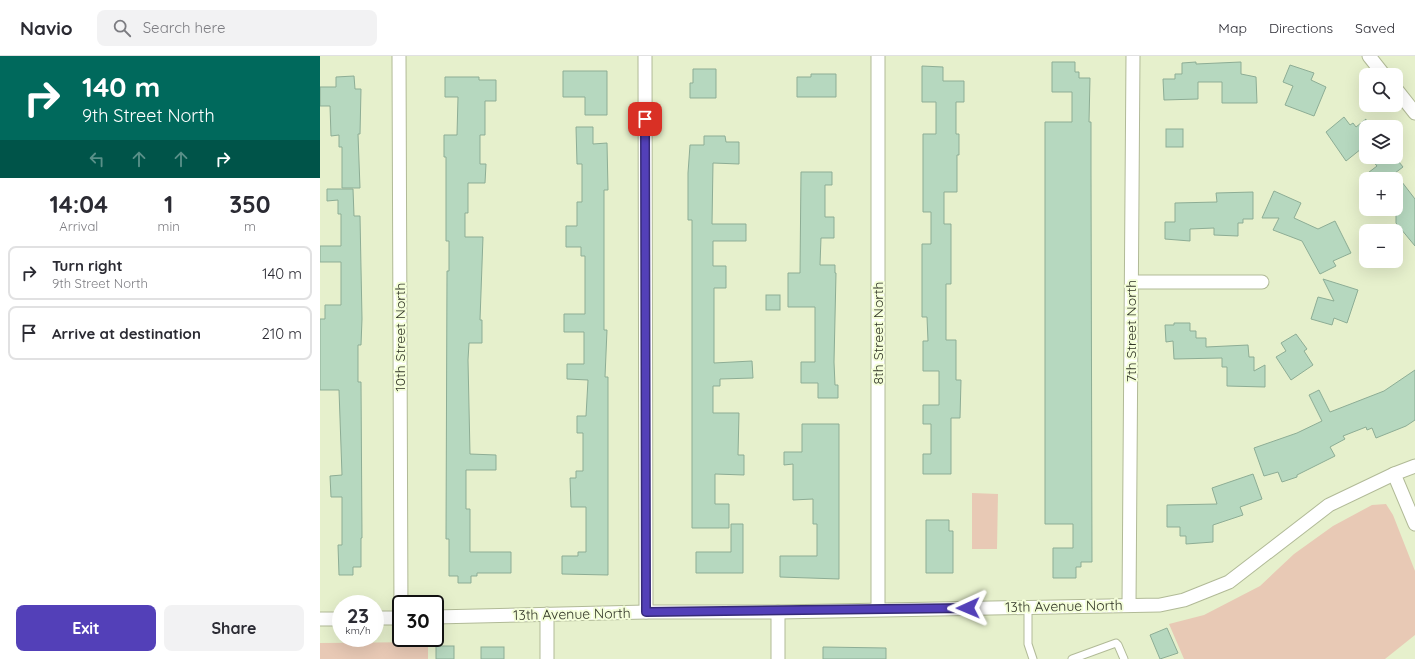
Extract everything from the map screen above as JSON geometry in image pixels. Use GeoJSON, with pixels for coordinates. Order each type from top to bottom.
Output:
{"type":"FeatureCollection","features":[{"type":"Feature","properties":{"kind":"street","name":"10th Street North"},"geometry":{"type":"LineString","coordinates":[[399,56],[401,595]]}},
{"type":"Feature","properties":{"kind":"street"},"geometry":{"type":"LineString","coordinates":[[645,56],[646,612]]}},
{"type":"Feature","properties":{"kind":"street","name":"8th Street North"},"geometry":{"type":"LineString","coordinates":[[878,56],[878,609]]}},
{"type":"Feature","properties":{"kind":"street","name":"7th Street North"},"geometry":{"type":"LineString","coordinates":[[1129,605],[1133,56]]}},
{"type":"Feature","properties":{"kind":"street"},"geometry":{"type":"LineString","coordinates":[[1369,56],[1378,68]]}},
{"type":"Feature","properties":{"kind":"street"},"geometry":{"type":"LineString","coordinates":[[1403,98],[1415,113]]}},
{"type":"Feature","properties":{"kind":"street"},"geometry":{"type":"LineString","coordinates":[[1132,282],[1262,282]]}},
{"type":"Feature","properties":{"kind":"street","name":"13th Avenue North"},"geometry":{"type":"LineString","coordinates":[[444,617],[646,612],[778,612],[1160,605],[1184,600],[1229,582],[1329,506],[1394,474],[1415,466]]}},
{"type":"Feature","properties":{"kind":"street"},"geometry":{"type":"LineString","coordinates":[[1394,474],[1415,524]]}},
{"type":"Feature","properties":{"kind":"street"},"geometry":{"type":"LineString","coordinates":[[778,612],[778,659]]}},
{"type":"Feature","properties":{"kind":"street"},"geometry":{"type":"LineString","coordinates":[[547,614],[547,659]]}},
{"type":"Feature","properties":{"kind":"street"},"geometry":{"type":"LineString","coordinates":[[320,619],[332,618]]}},
{"type":"Feature","properties":{"kind":"lane"},"geometry":{"type":"LineString","coordinates":[[1028,607],[1028,644],[1033,659]]}},
{"type":"Feature","properties":{"kind":"lane"},"geometry":{"type":"LineString","coordinates":[[1072,659],[1116,643],[1124,659]]}},
{"type":"Feature","properties":{"kind":"shaded area"},"geometry":{"type":"Polygon","coordinates":[[[972,493],[998,494],[997,549],[972,549],[972,493]]]}},
{"type":"Feature","properties":{"kind":"shaded area"},"geometry":{"type":"Polygon","coordinates":[[[1386,504],[1393,515],[1415,571],[1415,635],[1385,659],[1184,659],[1169,624],[1204,615],[1260,586],[1294,554],[1333,526],[1372,505],[1386,504]]]}},
{"type":"Feature","properties":{"kind":"shaded area"},"geometry":{"type":"Polygon","coordinates":[[[384,642],[392,642],[392,647],[428,647],[428,659],[320,659],[320,643],[332,643],[332,647],[384,647],[384,642]]]}},
{"type":"Feature","properties":{"kind":"building"},"geometry":{"type":"Polygon","coordinates":[[[1052,62],[1075,62],[1075,72],[1079,72],[1079,78],[1090,78],[1092,562],[1081,562],[1081,567],[1076,567],[1076,578],[1053,578],[1053,548],[1073,548],[1073,524],[1045,524],[1045,122],[1072,122],[1072,92],[1052,92],[1052,62]]]}},
{"type":"Feature","properties":{"kind":"building"},"geometry":{"type":"Polygon","coordinates":[[[1196,62],[1196,64],[1241,62],[1241,74],[1256,77],[1257,103],[1222,103],[1222,82],[1198,82],[1198,99],[1164,100],[1163,79],[1175,79],[1175,74],[1182,74],[1182,63],[1196,62]]]}},
{"type":"Feature","properties":{"kind":"building"},"geometry":{"type":"Polygon","coordinates":[[[1290,65],[1314,73],[1311,80],[1326,87],[1314,116],[1285,105],[1293,86],[1283,82],[1290,65]]]}},
{"type":"Feature","properties":{"kind":"building"},"geometry":{"type":"Polygon","coordinates":[[[922,66],[943,67],[943,81],[964,81],[964,102],[956,102],[956,134],[959,134],[959,155],[957,155],[957,192],[944,192],[944,224],[951,224],[951,284],[946,284],[946,340],[956,340],[956,380],[961,380],[960,418],[951,418],[951,474],[923,474],[923,454],[931,454],[931,424],[923,424],[923,405],[939,405],[939,371],[923,371],[923,341],[928,341],[927,317],[922,317],[922,244],[931,244],[931,212],[923,212],[923,134],[936,134],[936,102],[922,102],[922,66]]]}},
{"type":"Feature","properties":{"kind":"building"},"geometry":{"type":"Polygon","coordinates":[[[693,69],[716,69],[716,98],[690,98],[690,83],[693,83],[693,69]]]}},
{"type":"Feature","properties":{"kind":"building"},"geometry":{"type":"Polygon","coordinates":[[[563,71],[607,71],[607,115],[585,115],[585,97],[563,97],[563,71]]]}},
{"type":"Feature","properties":{"kind":"building"},"geometry":{"type":"Polygon","coordinates":[[[811,74],[836,74],[836,97],[797,97],[797,77],[811,77],[811,74]]]}},
{"type":"Feature","properties":{"kind":"building"},"geometry":{"type":"Polygon","coordinates":[[[354,76],[355,89],[361,89],[360,134],[358,134],[360,188],[342,188],[342,147],[339,147],[339,135],[331,136],[330,106],[320,106],[320,87],[336,87],[336,77],[354,76]]]}},
{"type":"Feature","properties":{"kind":"building"},"geometry":{"type":"Polygon","coordinates":[[[445,77],[479,77],[479,80],[496,80],[496,101],[485,101],[485,135],[480,135],[480,164],[486,164],[485,183],[468,183],[468,213],[465,213],[465,237],[483,237],[480,320],[482,320],[482,343],[469,343],[470,454],[496,455],[496,470],[466,470],[466,509],[470,509],[470,552],[511,552],[511,573],[477,573],[477,576],[471,576],[471,583],[458,583],[458,576],[449,576],[449,539],[446,539],[447,271],[449,271],[449,241],[446,241],[446,157],[444,157],[444,135],[457,135],[458,97],[445,97],[445,77]]]}},
{"type":"Feature","properties":{"kind":"building"},"geometry":{"type":"Polygon","coordinates":[[[1344,117],[1350,125],[1353,123],[1356,127],[1359,125],[1359,151],[1346,161],[1326,132],[1344,117]]]}},
{"type":"Feature","properties":{"kind":"building"},"geometry":{"type":"Polygon","coordinates":[[[576,127],[593,127],[593,144],[607,143],[608,190],[604,190],[604,330],[607,330],[605,377],[608,377],[608,575],[562,574],[562,556],[578,556],[578,552],[586,552],[586,507],[571,507],[570,478],[576,478],[576,471],[583,471],[583,433],[577,433],[577,416],[586,416],[588,380],[567,379],[567,364],[584,364],[584,332],[564,332],[564,314],[585,314],[585,256],[581,256],[581,247],[566,247],[566,226],[577,226],[577,202],[582,202],[582,164],[577,164],[576,127]]]}},
{"type":"Feature","properties":{"kind":"building"},"geometry":{"type":"Polygon","coordinates":[[[1166,129],[1183,129],[1183,147],[1166,147],[1166,129]]]}},
{"type":"Feature","properties":{"kind":"building"},"geometry":{"type":"Polygon","coordinates":[[[704,136],[725,136],[726,142],[739,142],[739,164],[713,163],[712,224],[746,224],[746,241],[713,241],[713,266],[726,266],[726,288],[714,288],[714,363],[752,361],[753,378],[720,379],[720,386],[713,386],[713,413],[739,413],[738,455],[744,455],[744,475],[715,474],[715,504],[729,504],[729,528],[692,528],[692,220],[688,220],[688,173],[690,145],[704,145],[704,136]]]}},
{"type":"Feature","properties":{"kind":"building"},"geometry":{"type":"Polygon","coordinates":[[[1375,164],[1401,164],[1403,167],[1396,172],[1369,172],[1377,166],[1375,164]]]}},
{"type":"Feature","properties":{"kind":"building"},"geometry":{"type":"Polygon","coordinates":[[[801,172],[832,172],[832,185],[825,185],[825,217],[834,217],[834,238],[821,238],[820,265],[835,265],[834,362],[835,385],[838,385],[838,398],[818,398],[818,383],[801,383],[801,362],[815,362],[815,307],[788,307],[788,273],[800,273],[801,172]]]}},
{"type":"Feature","properties":{"kind":"building"},"geometry":{"type":"Polygon","coordinates":[[[1403,183],[1415,199],[1415,246],[1403,231],[1403,224],[1396,223],[1396,216],[1403,216],[1403,183]]]}},
{"type":"Feature","properties":{"kind":"building"},"geometry":{"type":"Polygon","coordinates":[[[327,189],[353,189],[354,216],[360,216],[362,319],[361,345],[358,345],[358,382],[361,382],[362,538],[361,567],[353,567],[353,575],[339,575],[338,545],[342,545],[342,497],[331,497],[330,476],[342,475],[339,390],[320,390],[320,319],[325,319],[325,305],[341,305],[341,262],[320,262],[320,246],[341,246],[341,214],[338,214],[338,200],[327,201],[327,189]]]}},
{"type":"Feature","properties":{"kind":"building"},"geometry":{"type":"Polygon","coordinates":[[[1274,191],[1301,203],[1294,218],[1318,229],[1335,221],[1351,253],[1333,261],[1336,266],[1320,274],[1302,241],[1273,230],[1279,218],[1262,218],[1274,191]]]}},
{"type":"Feature","properties":{"kind":"building"},"geometry":{"type":"Polygon","coordinates":[[[1253,192],[1253,219],[1243,219],[1243,223],[1238,223],[1238,236],[1214,235],[1214,228],[1190,229],[1190,241],[1165,239],[1165,222],[1175,222],[1175,203],[1217,202],[1216,193],[1253,192]]]}},
{"type":"Feature","properties":{"kind":"building"},"geometry":{"type":"Polygon","coordinates":[[[1323,279],[1358,290],[1347,323],[1334,318],[1332,325],[1311,319],[1318,297],[1334,301],[1323,279]]]}},
{"type":"Feature","properties":{"kind":"building"},"geometry":{"type":"Polygon","coordinates":[[[766,295],[780,295],[780,310],[766,310],[766,295]]]}},
{"type":"Feature","properties":{"kind":"building"},"geometry":{"type":"Polygon","coordinates":[[[1174,323],[1190,323],[1190,331],[1196,331],[1196,338],[1206,338],[1206,347],[1248,345],[1249,357],[1254,357],[1254,371],[1265,365],[1265,387],[1227,386],[1227,367],[1222,367],[1222,358],[1174,359],[1173,341],[1166,342],[1165,325],[1174,325],[1174,323]]]}},
{"type":"Feature","properties":{"kind":"building"},"geometry":{"type":"Polygon","coordinates":[[[1296,334],[1307,349],[1304,351],[1313,365],[1291,380],[1276,357],[1286,351],[1281,343],[1296,334]]]}},
{"type":"Feature","properties":{"kind":"building"},"geometry":{"type":"Polygon","coordinates":[[[1415,370],[1415,420],[1406,426],[1376,438],[1372,428],[1367,430],[1366,427],[1343,436],[1345,439],[1330,447],[1335,456],[1297,475],[1297,477],[1282,482],[1278,472],[1264,476],[1254,448],[1297,433],[1322,421],[1309,395],[1319,390],[1330,412],[1384,391],[1415,370]]]}},
{"type":"Feature","properties":{"kind":"building"},"geometry":{"type":"Polygon","coordinates":[[[802,424],[839,424],[839,579],[780,577],[780,556],[817,556],[817,524],[813,524],[813,499],[793,500],[793,464],[784,465],[784,452],[802,452],[802,424]]]}},
{"type":"Feature","properties":{"kind":"building"},"geometry":{"type":"Polygon","coordinates":[[[1253,474],[1262,499],[1240,507],[1243,515],[1213,525],[1213,542],[1186,544],[1186,536],[1180,536],[1180,527],[1167,527],[1167,505],[1217,504],[1212,488],[1253,474]]]}},
{"type":"Feature","properties":{"kind":"building"},"geometry":{"type":"Polygon","coordinates":[[[926,520],[949,520],[949,531],[953,531],[953,573],[926,573],[926,520]]]}},
{"type":"Feature","properties":{"kind":"building"},"geometry":{"type":"Polygon","coordinates":[[[731,524],[743,524],[743,573],[696,573],[696,552],[731,552],[731,524]]]}},
{"type":"Feature","properties":{"kind":"building"},"geometry":{"type":"Polygon","coordinates":[[[1167,628],[1178,653],[1160,659],[1150,635],[1167,628]]]}},
{"type":"Feature","properties":{"kind":"building"},"geometry":{"type":"Polygon","coordinates":[[[454,646],[454,659],[436,659],[436,647],[454,646]]]}},
{"type":"Feature","properties":{"kind":"building"},"geometry":{"type":"Polygon","coordinates":[[[481,647],[504,647],[504,659],[481,659],[481,647]]]}},
{"type":"Feature","properties":{"kind":"building"},"geometry":{"type":"Polygon","coordinates":[[[823,647],[886,648],[886,659],[823,659],[823,647]]]}},
{"type":"Feature","properties":{"kind":"route"},"geometry":{"type":"LineString","coordinates":[[645,119],[646,612],[778,612],[968,608]]}}]}
